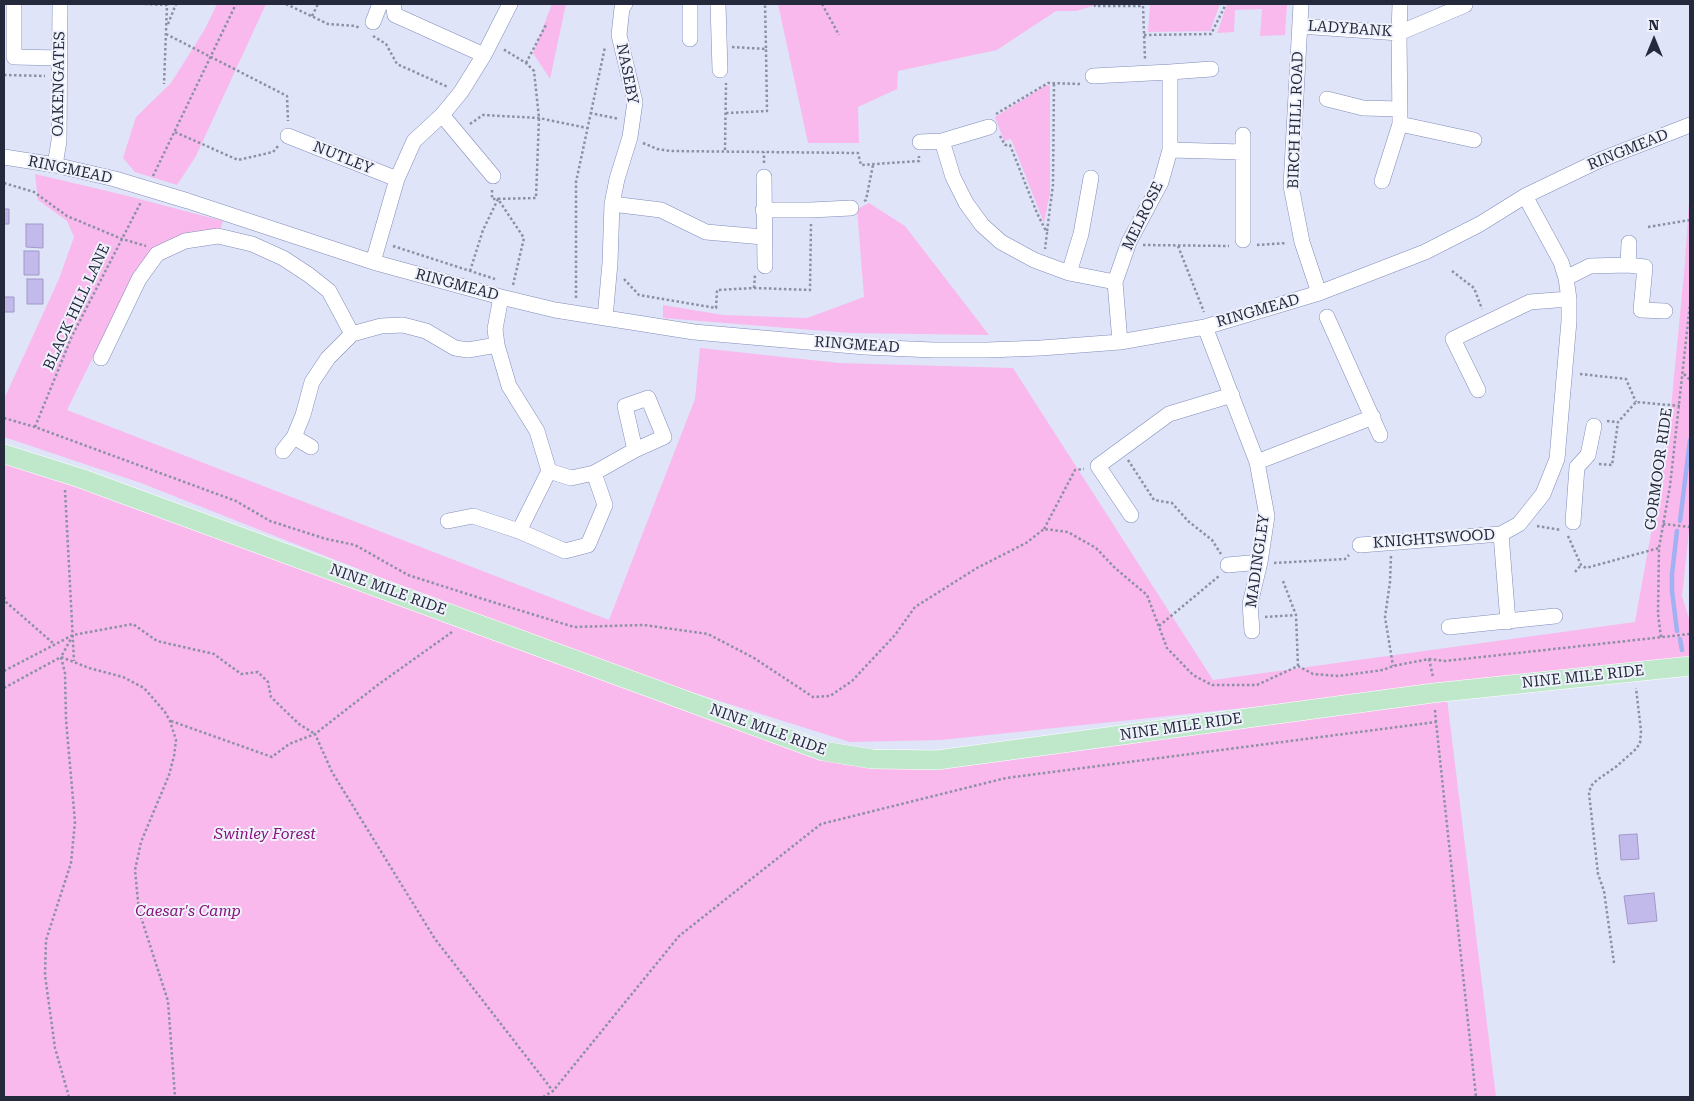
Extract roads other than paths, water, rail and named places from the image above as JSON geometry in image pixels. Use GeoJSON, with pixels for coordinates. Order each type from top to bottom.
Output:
{"type":"FeatureCollection","features":[{"type":"Feature","properties":{"kind":"main road","name":"NINE MILE RIDE"},"geometry":{"type":"LineString","coordinates":[[4,454],[80,478],[823,751],[872,759],[937,760],[1433,693],[1690,666]]}},
{"type":"Feature","properties":{"kind":"street"},"geometry":{"type":"LineString","coordinates":[[14,4],[14,57],[60,58]]}},
{"type":"Feature","properties":{"kind":"street","name":"OAKENGATES"},"geometry":{"type":"LineString","coordinates":[[55,165],[59,141],[60,4]]}},
{"type":"Feature","properties":{"kind":"street"},"geometry":{"type":"LineString","coordinates":[[367,28],[380,4]]}},
{"type":"Feature","properties":{"kind":"street"},"geometry":{"type":"LineString","coordinates":[[393,4],[395,15],[487,48]]}},
{"type":"Feature","properties":{"kind":"street"},"geometry":{"type":"LineString","coordinates":[[373,262],[397,179],[414,141],[442,115],[461,92],[510,4]]}},
{"type":"Feature","properties":{"kind":"street","name":"NASEBY"},"geometry":{"type":"LineString","coordinates":[[605,318],[610,263],[612,204],[617,179],[630,137],[635,102],[619,35],[622,8],[626,4]]}},
{"type":"Feature","properties":{"kind":"street"},"geometry":{"type":"LineString","coordinates":[[690,4],[690,39]]}},
{"type":"Feature","properties":{"kind":"street"},"geometry":{"type":"LineString","coordinates":[[718,4],[720,70]]}},
{"type":"Feature","properties":{"kind":"street","name":"BIRCH HILL ROAD"},"geometry":{"type":"LineString","coordinates":[[1301,4],[1291,186],[1302,242],[1320,293]]}},
{"type":"Feature","properties":{"kind":"street","name":"LADYBANK"},"geometry":{"type":"LineString","coordinates":[[1382,181],[1400,117],[1400,4]]}},
{"type":"Feature","properties":{"kind":"street","name":"LADYBANK"},"geometry":{"type":"LineString","coordinates":[[1300,26],[1399,33],[1465,5]]}},
{"type":"Feature","properties":{"kind":"street"},"geometry":{"type":"LineString","coordinates":[[1093,76],[1211,69]]}},
{"type":"Feature","properties":{"kind":"street","name":"MELROSE"},"geometry":{"type":"LineString","coordinates":[[1120,342],[1115,282],[1128,244],[1161,182],[1170,150],[1170,72]]}},
{"type":"Feature","properties":{"kind":"street"},"geometry":{"type":"LineString","coordinates":[[1327,99],[1400,117],[1474,140]]}},
{"type":"Feature","properties":{"kind":"street"},"geometry":{"type":"LineString","coordinates":[[442,115],[493,176]]}},
{"type":"Feature","properties":{"kind":"street"},"geometry":{"type":"LineString","coordinates":[[920,142],[942,141],[992,125]]}},
{"type":"Feature","properties":{"kind":"street","name":"RINGMEAD"},"geometry":{"type":"LineString","coordinates":[[4,157],[55,165],[115,179],[373,262],[505,298],[576,313],[694,332],[865,346],[933,350],[987,350],[1120,342],[1207,326],[1320,293],[1425,252],[1480,224],[1526,196],[1600,160],[1690,125]]}},
{"type":"Feature","properties":{"kind":"street"},"geometry":{"type":"LineString","coordinates":[[1243,135],[1243,243]]}},
{"type":"Feature","properties":{"kind":"street","name":"NUTLEY"},"geometry":{"type":"LineString","coordinates":[[288,136],[397,179]]}},
{"type":"Feature","properties":{"kind":"street"},"geometry":{"type":"LineString","coordinates":[[942,141],[953,177],[966,202],[982,225],[1001,242],[1034,260],[1069,273],[1115,282]]}},
{"type":"Feature","properties":{"kind":"street"},"geometry":{"type":"LineString","coordinates":[[1170,150],[1243,152]]}},
{"type":"Feature","properties":{"kind":"street"},"geometry":{"type":"LineString","coordinates":[[764,177],[763,237],[765,266]]}},
{"type":"Feature","properties":{"kind":"street"},"geometry":{"type":"LineString","coordinates":[[1069,273],[1081,234],[1092,178]]}},
{"type":"Feature","properties":{"kind":"street","name":"KNIGHTSWOOD"},"geometry":{"type":"LineString","coordinates":[[1360,545],[1501,534],[1519,524],[1544,494],[1557,459],[1569,321],[1569,299],[1566,278],[1561,262],[1526,196]]}},
{"type":"Feature","properties":{"kind":"street"},"geometry":{"type":"LineString","coordinates":[[612,204],[661,210],[706,232],[763,237]]}},
{"type":"Feature","properties":{"kind":"street"},"geometry":{"type":"LineString","coordinates":[[763,210],[850,208]]}},
{"type":"Feature","properties":{"kind":"street"},"geometry":{"type":"LineString","coordinates":[[100,358],[118,341],[139,279],[157,254],[185,240],[218,236],[252,244],[283,258],[309,275],[329,291],[352,334]]}},
{"type":"Feature","properties":{"kind":"street"},"geometry":{"type":"LineString","coordinates":[[1628,265],[1629,243]]}},
{"type":"Feature","properties":{"kind":"street"},"geometry":{"type":"LineString","coordinates":[[1566,278],[1590,266],[1628,265],[1644,267],[1641,310],[1665,310]]}},
{"type":"Feature","properties":{"kind":"street"},"geometry":{"type":"LineString","coordinates":[[505,298],[495,329],[497,345],[510,386],[537,431],[549,471],[519,531]]}},
{"type":"Feature","properties":{"kind":"street"},"geometry":{"type":"LineString","coordinates":[[1478,390],[1453,339],[1530,302],[1569,299]]}},
{"type":"Feature","properties":{"kind":"street"},"geometry":{"type":"LineString","coordinates":[[1327,317],[1380,435]]}},
{"type":"Feature","properties":{"kind":"street"},"geometry":{"type":"LineString","coordinates":[[284,451],[294,437],[303,415],[312,382],[328,358],[352,334],[380,326],[403,325],[426,331],[455,348],[468,350],[497,345]]}},
{"type":"Feature","properties":{"kind":"street","name":"MADINGLEY"},"geometry":{"type":"LineString","coordinates":[[1207,326],[1257,462],[1267,516],[1260,562],[1250,604],[1252,624]]}},
{"type":"Feature","properties":{"kind":"street"},"geometry":{"type":"LineString","coordinates":[[1130,515],[1098,466],[1169,414],[1232,395]]}},
{"type":"Feature","properties":{"kind":"street"},"geometry":{"type":"LineString","coordinates":[[1257,462],[1373,417]]}},
{"type":"Feature","properties":{"kind":"street"},"geometry":{"type":"LineString","coordinates":[[1573,522],[1580,464],[1588,455],[1594,426]]}},
{"type":"Feature","properties":{"kind":"street"},"geometry":{"type":"LineString","coordinates":[[294,437],[311,447]]}},
{"type":"Feature","properties":{"kind":"street"},"geometry":{"type":"LineString","coordinates":[[549,471],[571,478],[594,473],[635,450]]}},
{"type":"Feature","properties":{"kind":"street"},"geometry":{"type":"LineString","coordinates":[[1557,459],[1580,464]]}},
{"type":"Feature","properties":{"kind":"street"},"geometry":{"type":"LineString","coordinates":[[448,521],[473,516],[519,531],[565,551],[588,545],[605,505],[594,473]]}},
{"type":"Feature","properties":{"kind":"street"},"geometry":{"type":"LineString","coordinates":[[1501,534],[1508,622]]}},
{"type":"Feature","properties":{"kind":"street"},"geometry":{"type":"LineString","coordinates":[[1228,566],[1260,562]]}},
{"type":"Feature","properties":{"kind":"street"},"geometry":{"type":"LineString","coordinates":[[1449,627],[1555,616]]}},
{"type":"Feature","properties":{"kind":"waterway"},"geometry":{"type":"LineString","coordinates":[[1680,521],[1690,440]]}},
{"type":"Feature","properties":{"kind":"waterway"},"geometry":{"type":"LineString","coordinates":[[1677,531],[1672,574],[1677,631]]}},
{"type":"Feature","properties":{"kind":"waterway"},"geometry":{"type":"LineString","coordinates":[[1680,639],[1682,650]]}},
{"type":"Feature","properties":{"kind":"park label","name":"Swinley Forest"},"geometry":{"type":"Point","coordinates":[265,835]}},
{"type":"Feature","properties":{"kind":"park label","name":"Caesar's Camp"},"geometry":{"type":"Point","coordinates":[188,912]}}]}
